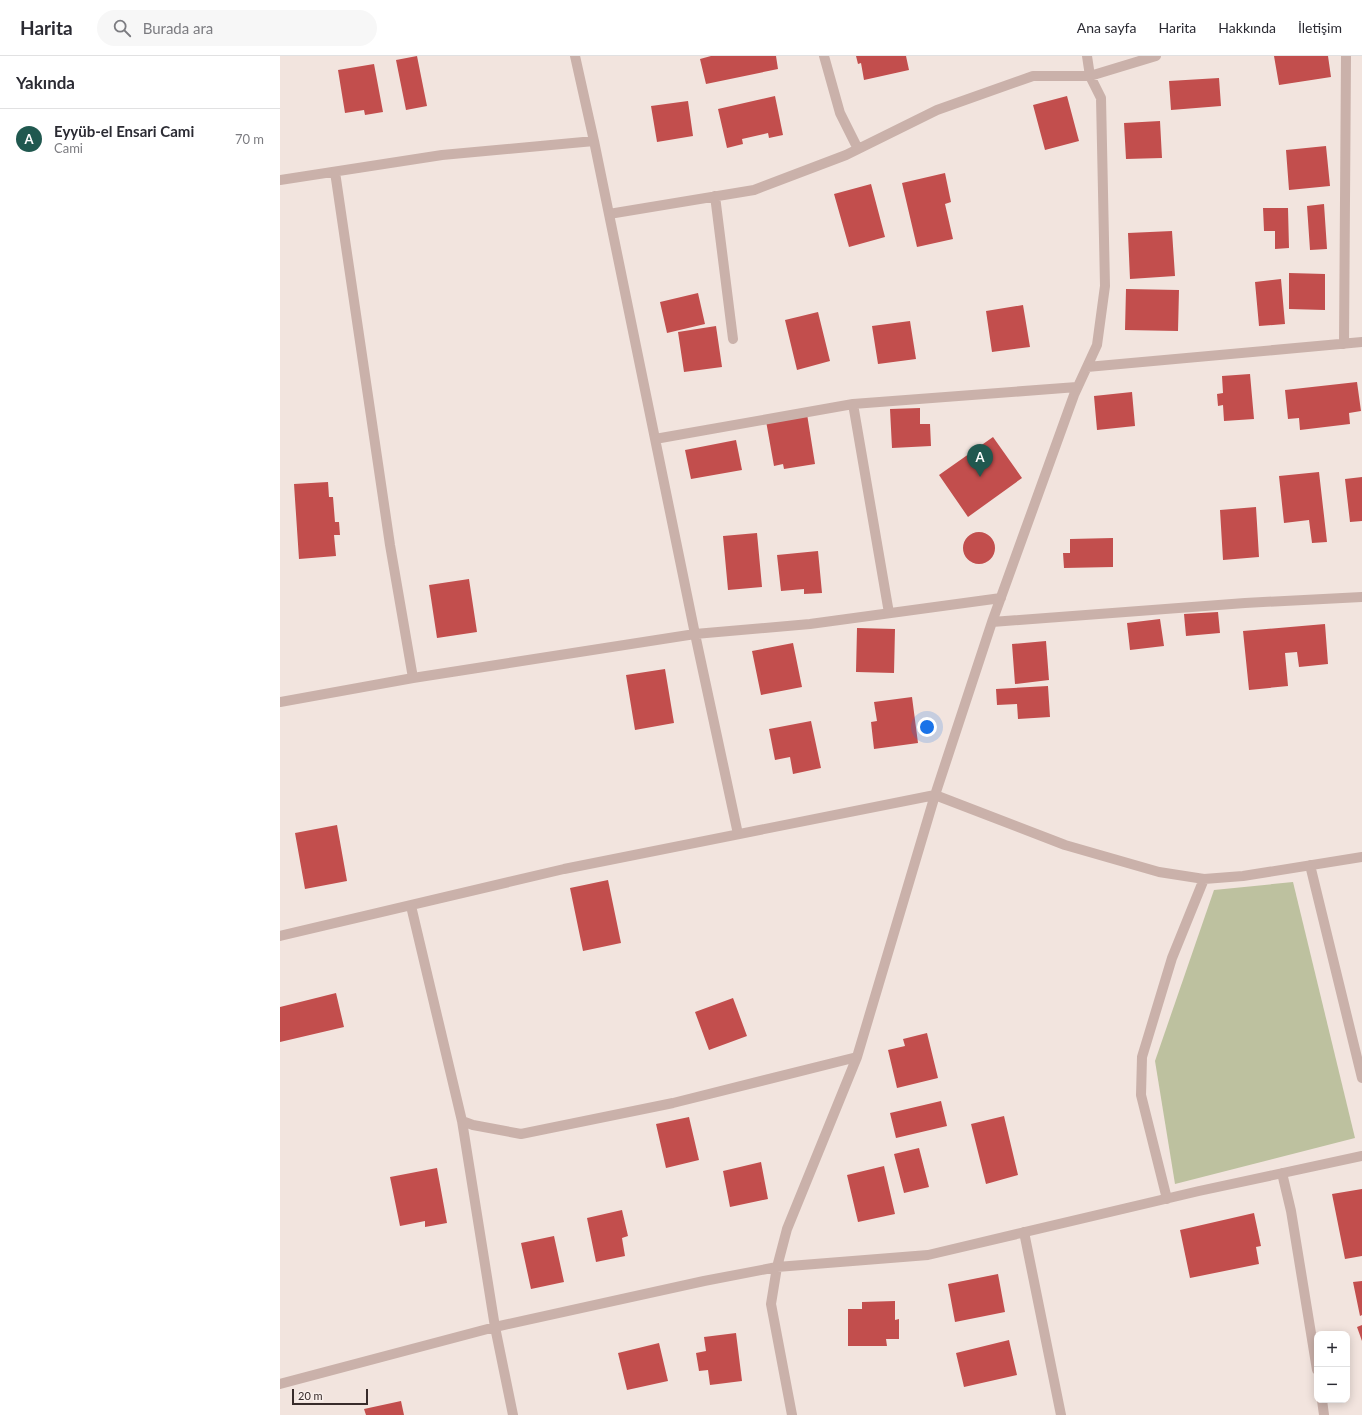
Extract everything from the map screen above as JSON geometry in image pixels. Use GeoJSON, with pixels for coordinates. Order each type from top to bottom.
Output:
{"type":"FeatureCollection","features":[{"type":"Feature","properties":{"kind":"street"},"geometry":{"type":"LineString","coordinates":[[575,56],[738,834]]}},
{"type":"Feature","properties":{"kind":"street"},"geometry":{"type":"LineString","coordinates":[[824,56],[840,113],[858,149]]}},
{"type":"Feature","properties":{"kind":"street"},"geometry":{"type":"LineString","coordinates":[[792,1415],[771,1304],[787,1229],[857,1057],[934,795],[992,622],[1077,387],[1097,344],[1105,286],[1100,98],[1090,76],[1087,56]]}},
{"type":"Feature","properties":{"kind":"street"},"geometry":{"type":"LineString","coordinates":[[609,214],[754,190],[858,149],[936,110],[1033,76],[1090,76],[1156,56]]}},
{"type":"Feature","properties":{"kind":"street"},"geometry":{"type":"LineString","coordinates":[[1344,344],[1346,56]]}},
{"type":"Feature","properties":{"kind":"street"},"geometry":{"type":"LineString","coordinates":[[280,180],[442,155],[594,141]]}},
{"type":"Feature","properties":{"kind":"street"},"geometry":{"type":"LineString","coordinates":[[335,172],[390,545],[413,678]]}},
{"type":"Feature","properties":{"kind":"street"},"geometry":{"type":"LineString","coordinates":[[715,196],[733,339]]}},
{"type":"Feature","properties":{"kind":"street"},"geometry":{"type":"LineString","coordinates":[[1087,367],[1362,342]]}},
{"type":"Feature","properties":{"kind":"street"},"geometry":{"type":"LineString","coordinates":[[655,439],[854,404],[1077,387]]}},
{"type":"Feature","properties":{"kind":"street"},"geometry":{"type":"LineString","coordinates":[[854,404],[889,613]]}},
{"type":"Feature","properties":{"kind":"street"},"geometry":{"type":"LineString","coordinates":[[992,622],[1245,603],[1362,597]]}},
{"type":"Feature","properties":{"kind":"street"},"geometry":{"type":"LineString","coordinates":[[280,702],[413,678],[695,634],[810,624],[1001,598]]}},
{"type":"Feature","properties":{"kind":"street"},"geometry":{"type":"LineString","coordinates":[[280,936],[564,869],[934,795],[1065,845],[1159,872],[1204,879],[1243,876],[1362,857]]}},
{"type":"Feature","properties":{"kind":"street"},"geometry":{"type":"LineString","coordinates":[[1310,865],[1362,1078]]}},
{"type":"Feature","properties":{"kind":"street"},"geometry":{"type":"LineString","coordinates":[[1167,1199],[1141,1095],[1142,1057],[1172,958],[1204,879]]}},
{"type":"Feature","properties":{"kind":"street"},"geometry":{"type":"LineString","coordinates":[[411,906],[462,1121],[495,1327],[513,1415]]}},
{"type":"Feature","properties":{"kind":"street"},"geometry":{"type":"LineString","coordinates":[[462,1121],[473,1125],[521,1134],[673,1103],[857,1057]]}},
{"type":"Feature","properties":{"kind":"street"},"geometry":{"type":"LineString","coordinates":[[280,1384],[495,1327],[704,1281],[778,1267],[928,1255],[1167,1199],[1362,1156]]}},
{"type":"Feature","properties":{"kind":"street"},"geometry":{"type":"LineString","coordinates":[[1282,1173],[1291,1211],[1317,1367]]}},
{"type":"Feature","properties":{"kind":"street"},"geometry":{"type":"LineString","coordinates":[[1024,1232],[1061,1415]]}},
{"type":"Feature","properties":{"kind":"street"},"geometry":{"type":"LineString","coordinates":[[1322,1403],[1324,1415]]}},
{"type":"Feature","properties":{"kind":"green space"},"geometry":{"type":"Polygon","coordinates":[[[1293,882],[1355,1138],[1175,1184],[1155,1061],[1214,890],[1293,882]]]}},
{"type":"Feature","properties":{"kind":"building"},"geometry":{"type":"Polygon","coordinates":[[[417,56],[427,106],[406,110],[396,60],[417,56]]]}},
{"type":"Feature","properties":{"kind":"building"},"geometry":{"type":"Polygon","coordinates":[[[711,56],[776,56],[778,69],[706,84],[700,59],[711,56]]]}},
{"type":"Feature","properties":{"kind":"building"},"geometry":{"type":"Polygon","coordinates":[[[856,56],[906,56],[909,70],[864,80],[861,63],[858,64],[856,56]]]}},
{"type":"Feature","properties":{"kind":"building"},"geometry":{"type":"Polygon","coordinates":[[[1274,56],[1328,56],[1331,77],[1279,85],[1274,56]]]}},
{"type":"Feature","properties":{"kind":"building"},"geometry":{"type":"Polygon","coordinates":[[[374,64],[383,112],[365,115],[364,110],[345,113],[338,70],[374,64]]]}},
{"type":"Feature","properties":{"kind":"building"},"geometry":{"type":"Polygon","coordinates":[[[1219,78],[1221,106],[1171,110],[1169,81],[1219,78]]]}},
{"type":"Feature","properties":{"kind":"building"},"geometry":{"type":"Polygon","coordinates":[[[775,96],[783,135],[769,138],[768,133],[742,139],[743,144],[727,148],[718,109],[775,96]]]}},
{"type":"Feature","properties":{"kind":"building"},"geometry":{"type":"Polygon","coordinates":[[[1067,96],[1079,141],[1045,150],[1033,105],[1067,96]]]}},
{"type":"Feature","properties":{"kind":"building"},"geometry":{"type":"Polygon","coordinates":[[[688,101],[693,136],[657,142],[651,106],[688,101]]]}},
{"type":"Feature","properties":{"kind":"building"},"geometry":{"type":"Polygon","coordinates":[[[1160,121],[1162,158],[1126,159],[1124,123],[1160,121]]]}},
{"type":"Feature","properties":{"kind":"building"},"geometry":{"type":"Polygon","coordinates":[[[1326,146],[1330,186],[1289,190],[1286,150],[1326,146]]]}},
{"type":"Feature","properties":{"kind":"building"},"geometry":{"type":"Polygon","coordinates":[[[945,173],[951,202],[945,204],[953,239],[917,247],[902,183],[945,173]]]}},
{"type":"Feature","properties":{"kind":"building"},"geometry":{"type":"Polygon","coordinates":[[[871,184],[885,237],[849,247],[834,194],[871,184]]]}},
{"type":"Feature","properties":{"kind":"building"},"geometry":{"type":"Polygon","coordinates":[[[1324,204],[1327,249],[1310,250],[1307,206],[1324,204]]]}},
{"type":"Feature","properties":{"kind":"building"},"geometry":{"type":"Polygon","coordinates":[[[1263,208],[1288,208],[1289,248],[1275,249],[1275,231],[1264,231],[1263,208]]]}},
{"type":"Feature","properties":{"kind":"building"},"geometry":{"type":"Polygon","coordinates":[[[1172,231],[1175,276],[1130,279],[1128,233],[1172,231]]]}},
{"type":"Feature","properties":{"kind":"building"},"geometry":{"type":"Polygon","coordinates":[[[1289,273],[1325,274],[1325,310],[1289,309],[1289,273]]]}},
{"type":"Feature","properties":{"kind":"building"},"geometry":{"type":"Polygon","coordinates":[[[1281,279],[1285,324],[1259,326],[1255,282],[1281,279]]]}},
{"type":"Feature","properties":{"kind":"building"},"geometry":{"type":"Polygon","coordinates":[[[1126,289],[1179,290],[1178,331],[1125,330],[1126,289]]]}},
{"type":"Feature","properties":{"kind":"building"},"geometry":{"type":"Polygon","coordinates":[[[698,293],[705,324],[667,333],[660,302],[698,293]]]}},
{"type":"Feature","properties":{"kind":"building"},"geometry":{"type":"Polygon","coordinates":[[[1023,305],[1030,347],[992,352],[986,311],[1023,305]]]}},
{"type":"Feature","properties":{"kind":"building"},"geometry":{"type":"Polygon","coordinates":[[[818,312],[830,361],[797,370],[785,320],[818,312]]]}},
{"type":"Feature","properties":{"kind":"building"},"geometry":{"type":"Polygon","coordinates":[[[910,321],[916,359],[878,364],[872,326],[910,321]]]}},
{"type":"Feature","properties":{"kind":"building"},"geometry":{"type":"Polygon","coordinates":[[[716,326],[722,367],[684,372],[678,332],[716,326]]]}},
{"type":"Feature","properties":{"kind":"building"},"geometry":{"type":"Polygon","coordinates":[[[1250,374],[1254,419],[1224,421],[1223,405],[1218,406],[1217,394],[1223,393],[1222,376],[1250,374]]]}},
{"type":"Feature","properties":{"kind":"building"},"geometry":{"type":"Polygon","coordinates":[[[1357,382],[1361,411],[1349,413],[1350,424],[1300,430],[1299,418],[1288,419],[1285,390],[1357,382]]]}},
{"type":"Feature","properties":{"kind":"building"},"geometry":{"type":"Polygon","coordinates":[[[1132,392],[1135,426],[1097,430],[1094,396],[1132,392]]]}},
{"type":"Feature","properties":{"kind":"building"},"geometry":{"type":"Polygon","coordinates":[[[920,408],[920,424],[930,424],[931,446],[892,448],[890,409],[920,408]]]}},
{"type":"Feature","properties":{"kind":"building"},"geometry":{"type":"Polygon","coordinates":[[[807,414],[815,464],[784,469],[783,464],[774,466],[766,421],[807,414]]]}},
{"type":"Feature","properties":{"kind":"building"},"geometry":{"type":"Polygon","coordinates":[[[993,437],[1022,478],[968,517],[939,475],[993,437]]]}},
{"type":"Feature","properties":{"kind":"building"},"geometry":{"type":"Polygon","coordinates":[[[736,440],[742,470],[691,479],[685,450],[736,440]]]}},
{"type":"Feature","properties":{"kind":"building"},"geometry":{"type":"Polygon","coordinates":[[[1319,472],[1327,542],[1312,543],[1309,520],[1284,523],[1279,476],[1319,472]]]}},
{"type":"Feature","properties":{"kind":"building"},"geometry":{"type":"Polygon","coordinates":[[[1362,477],[1362,521],[1350,522],[1345,479],[1362,477]]]}},
{"type":"Feature","properties":{"kind":"building"},"geometry":{"type":"Polygon","coordinates":[[[328,482],[329,497],[333,497],[335,522],[339,522],[340,535],[334,535],[336,556],[299,559],[294,484],[328,482]]]}},
{"type":"Feature","properties":{"kind":"building"},"geometry":{"type":"Polygon","coordinates":[[[1256,507],[1259,557],[1223,560],[1220,510],[1256,507]]]}},
{"type":"Feature","properties":{"kind":"building"},"geometry":{"type":"Polygon","coordinates":[[[979,532],[985,533],[992,539],[995,548],[994,554],[988,561],[979,564],[973,563],[966,557],[963,548],[964,542],[970,535],[979,532]]]}},
{"type":"Feature","properties":{"kind":"building"},"geometry":{"type":"Polygon","coordinates":[[[757,533],[762,587],[728,590],[723,536],[757,533]]]}},
{"type":"Feature","properties":{"kind":"building"},"geometry":{"type":"Polygon","coordinates":[[[1113,538],[1113,567],[1064,568],[1063,553],[1070,553],[1070,539],[1113,538]]]}},
{"type":"Feature","properties":{"kind":"building"},"geometry":{"type":"Polygon","coordinates":[[[818,551],[822,593],[804,594],[804,589],[781,591],[777,555],[818,551]]]}},
{"type":"Feature","properties":{"kind":"building"},"geometry":{"type":"Polygon","coordinates":[[[469,579],[477,632],[437,638],[429,585],[469,579]]]}},
{"type":"Feature","properties":{"kind":"building"},"geometry":{"type":"Polygon","coordinates":[[[1218,612],[1220,633],[1186,636],[1184,614],[1218,612]]]}},
{"type":"Feature","properties":{"kind":"building"},"geometry":{"type":"Polygon","coordinates":[[[1160,619],[1164,646],[1130,650],[1127,623],[1160,619]]]}},
{"type":"Feature","properties":{"kind":"building"},"geometry":{"type":"Polygon","coordinates":[[[1325,624],[1328,664],[1299,667],[1297,652],[1285,653],[1288,686],[1249,690],[1243,631],[1325,624]]]}},
{"type":"Feature","properties":{"kind":"building"},"geometry":{"type":"Polygon","coordinates":[[[857,628],[895,629],[894,673],[856,672],[857,628]]]}},
{"type":"Feature","properties":{"kind":"building"},"geometry":{"type":"Polygon","coordinates":[[[1046,641],[1049,680],[1015,684],[1012,644],[1046,641]]]}},
{"type":"Feature","properties":{"kind":"building"},"geometry":{"type":"Polygon","coordinates":[[[793,643],[802,687],[761,695],[752,651],[793,643]]]}},
{"type":"Feature","properties":{"kind":"building"},"geometry":{"type":"Polygon","coordinates":[[[665,669],[674,723],[635,730],[626,675],[665,669]]]}},
{"type":"Feature","properties":{"kind":"building"},"geometry":{"type":"Polygon","coordinates":[[[1048,686],[1050,717],[1018,719],[1017,704],[997,705],[996,689],[1048,686]]]}},
{"type":"Feature","properties":{"kind":"building"},"geometry":{"type":"Polygon","coordinates":[[[912,697],[918,743],[874,749],[871,722],[877,721],[874,702],[912,697]]]}},
{"type":"Feature","properties":{"kind":"building"},"geometry":{"type":"Polygon","coordinates":[[[811,721],[821,768],[793,774],[790,757],[775,760],[769,729],[811,721]]]}},
{"type":"Feature","properties":{"kind":"building"},"geometry":{"type":"Polygon","coordinates":[[[337,825],[347,881],[305,889],[295,833],[337,825]]]}},
{"type":"Feature","properties":{"kind":"building"},"geometry":{"type":"Polygon","coordinates":[[[608,880],[621,943],[583,951],[570,888],[608,880]]]}},
{"type":"Feature","properties":{"kind":"building"},"geometry":{"type":"Polygon","coordinates":[[[336,993],[344,1027],[280,1042],[280,1007],[336,993]]]}},
{"type":"Feature","properties":{"kind":"building"},"geometry":{"type":"Polygon","coordinates":[[[733,998],[747,1036],[709,1050],[695,1012],[733,998]]]}},
{"type":"Feature","properties":{"kind":"building"},"geometry":{"type":"Polygon","coordinates":[[[927,1033],[938,1078],[897,1088],[888,1050],[905,1046],[903,1039],[927,1033]]]}},
{"type":"Feature","properties":{"kind":"building"},"geometry":{"type":"Polygon","coordinates":[[[941,1101],[947,1126],[896,1138],[890,1113],[941,1101]]]}},
{"type":"Feature","properties":{"kind":"building"},"geometry":{"type":"Polygon","coordinates":[[[1004,1116],[1018,1175],[986,1184],[971,1124],[1004,1116]]]}},
{"type":"Feature","properties":{"kind":"building"},"geometry":{"type":"Polygon","coordinates":[[[689,1117],[699,1160],[666,1168],[656,1124],[689,1117]]]}},
{"type":"Feature","properties":{"kind":"building"},"geometry":{"type":"Polygon","coordinates":[[[919,1148],[929,1187],[904,1193],[894,1154],[919,1148]]]}},
{"type":"Feature","properties":{"kind":"building"},"geometry":{"type":"Polygon","coordinates":[[[761,1162],[768,1199],[730,1207],[723,1171],[761,1162]]]}},
{"type":"Feature","properties":{"kind":"building"},"geometry":{"type":"Polygon","coordinates":[[[884,1166],[895,1214],[858,1222],[847,1175],[884,1166]]]}},
{"type":"Feature","properties":{"kind":"building"},"geometry":{"type":"Polygon","coordinates":[[[437,1168],[447,1223],[425,1227],[425,1221],[400,1226],[390,1177],[437,1168]]]}},
{"type":"Feature","properties":{"kind":"building"},"geometry":{"type":"Polygon","coordinates":[[[1362,1189],[1362,1256],[1345,1259],[1332,1194],[1362,1189]]]}},
{"type":"Feature","properties":{"kind":"building"},"geometry":{"type":"Polygon","coordinates":[[[622,1210],[628,1236],[622,1238],[625,1256],[596,1262],[587,1218],[622,1210]]]}},
{"type":"Feature","properties":{"kind":"building"},"geometry":{"type":"Polygon","coordinates":[[[1254,1213],[1261,1246],[1256,1247],[1259,1264],[1190,1278],[1180,1230],[1254,1213]]]}},
{"type":"Feature","properties":{"kind":"building"},"geometry":{"type":"Polygon","coordinates":[[[554,1236],[564,1282],[531,1289],[521,1243],[554,1236]]]}},
{"type":"Feature","properties":{"kind":"building"},"geometry":{"type":"Polygon","coordinates":[[[998,1274],[1005,1312],[955,1322],[948,1284],[998,1274]]]}},
{"type":"Feature","properties":{"kind":"building"},"geometry":{"type":"Polygon","coordinates":[[[1362,1281],[1362,1315],[1360,1316],[1353,1282],[1362,1281]]]}},
{"type":"Feature","properties":{"kind":"building"},"geometry":{"type":"Polygon","coordinates":[[[895,1301],[895,1320],[899,1319],[899,1339],[886,1339],[887,1346],[848,1346],[848,1309],[862,1309],[862,1302],[895,1301]]]}},
{"type":"Feature","properties":{"kind":"building"},"geometry":{"type":"Polygon","coordinates":[[[1362,1325],[1362,1341],[1357,1327],[1362,1325]]]}},
{"type":"Feature","properties":{"kind":"building"},"geometry":{"type":"Polygon","coordinates":[[[736,1333],[742,1381],[710,1385],[708,1370],[699,1371],[696,1353],[706,1351],[704,1337],[736,1333]]]}},
{"type":"Feature","properties":{"kind":"building"},"geometry":{"type":"Polygon","coordinates":[[[1009,1340],[1017,1375],[964,1387],[956,1353],[1009,1340]]]}},
{"type":"Feature","properties":{"kind":"building"},"geometry":{"type":"Polygon","coordinates":[[[659,1343],[668,1381],[627,1390],[618,1353],[659,1343]]]}},
{"type":"Feature","properties":{"kind":"building"},"geometry":{"type":"Polygon","coordinates":[[[401,1401],[404,1415],[366,1415],[364,1409],[401,1401]]]}},
{"type":"Feature","properties":{"kind":"place","name":"Eyyüb-el Ensari Cami"},"geometry":{"type":"Point","coordinates":[980,477]}}]}
